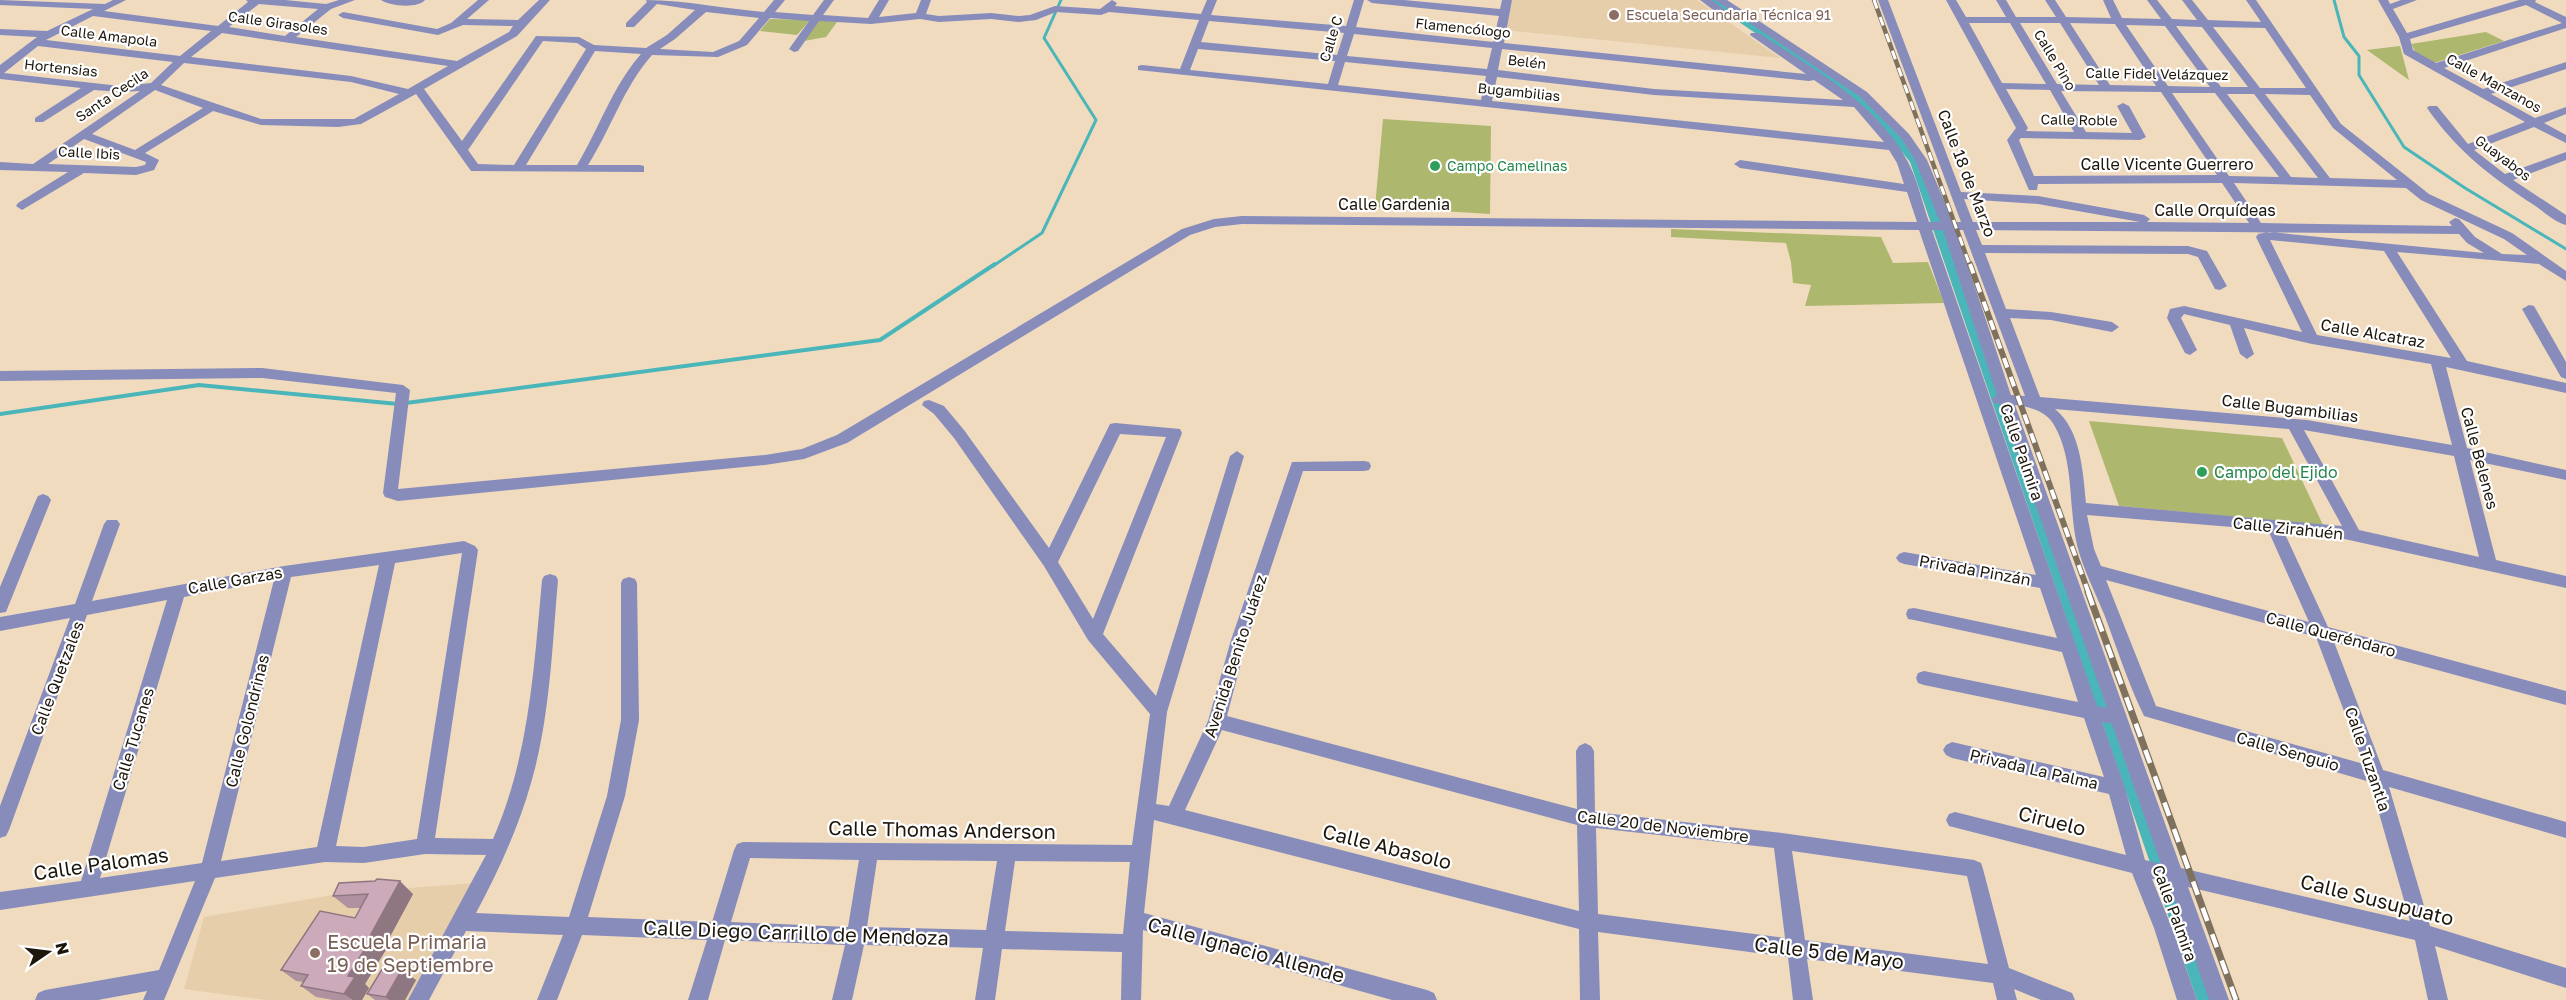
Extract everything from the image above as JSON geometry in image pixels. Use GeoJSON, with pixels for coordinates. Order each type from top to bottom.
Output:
{"type":"FeatureCollection","features":[{"type":"Feature","properties":{"kind":"street"},"geometry":{"type":"LineString","coordinates":[[0,74],[5,60],[34,42],[121,0]]}},
{"type":"Feature","properties":{"kind":"street"},"geometry":{"type":"LineString","coordinates":[[251,0],[327,7]]}},
{"type":"Feature","properties":{"kind":"street","name":"Santa Cecila"},"geometry":{"type":"LineString","coordinates":[[37,166],[154,86],[181,60],[257,0]]}},
{"type":"Feature","properties":{"kind":"street"},"geometry":{"type":"LineString","coordinates":[[287,39],[327,7],[350,0]]}},
{"type":"Feature","properties":{"kind":"street"},"geometry":{"type":"LineString","coordinates":[[386,0],[418,2],[420,0]]}},
{"type":"Feature","properties":{"kind":"street"},"geometry":{"type":"LineString","coordinates":[[343,15],[438,32],[445,31],[484,0]]}},
{"type":"Feature","properties":{"kind":"street"},"geometry":{"type":"LineString","coordinates":[[456,23],[521,23],[545,0]]}},
{"type":"Feature","properties":{"kind":"street","name":"Flamencólogo"},"geometry":{"type":"LineString","coordinates":[[651,0],[679,2],[717,11],[769,16],[871,21],[920,16],[939,19],[991,16],[1019,19],[1032,18],[1055,9],[1091,12],[1112,5],[1497,47],[1818,74]]}},
{"type":"Feature","properties":{"kind":"street"},"geometry":{"type":"LineString","coordinates":[[630,25],[656,0]]}},
{"type":"Feature","properties":{"kind":"street"},"geometry":{"type":"LineString","coordinates":[[717,11],[727,0]]}},
{"type":"Feature","properties":{"kind":"street"},"geometry":{"type":"LineString","coordinates":[[154,86],[214,106],[234,116],[261,122],[338,124],[357,122],[460,65],[527,36],[579,40],[592,48],[714,55],[743,43],[769,16],[780,0]]}},
{"type":"Feature","properties":{"kind":"street"},"geometry":{"type":"LineString","coordinates":[[794,49],[829,0]]}},
{"type":"Feature","properties":{"kind":"street"},"geometry":{"type":"LineString","coordinates":[[871,21],[884,0]]}},
{"type":"Feature","properties":{"kind":"street"},"geometry":{"type":"LineString","coordinates":[[920,16],[926,0]]}},
{"type":"Feature","properties":{"kind":"street"},"geometry":{"type":"LineString","coordinates":[[1184,72],[1212,0]]}},
{"type":"Feature","properties":{"kind":"street","name":"Calle C"},"geometry":{"type":"LineString","coordinates":[[1332,88],[1359,0]]}},
{"type":"Feature","properties":{"kind":"street"},"geometry":{"type":"LineString","coordinates":[[1372,0],[1504,13]]}},
{"type":"Feature","properties":{"kind":"street"},"geometry":{"type":"LineString","coordinates":[[1486,103],[1507,0]]}},
{"type":"Feature","properties":{"kind":"street","name":"Calle Palmira"},"geometry":{"type":"LineString","coordinates":[[1705,0],[1818,74],[1857,104],[1894,147],[1904,163],[2092,713],[2187,1000]]}},
{"type":"Feature","properties":{"kind":"street"},"geometry":{"type":"LineString","coordinates":[[1720,0],[1818,74],[1863,94],[1905,136],[1921,160],[2171,873],[2219,1000]]}},
{"type":"Feature","properties":{"kind":"street","name":"Calle 18 de Marzo"},"geometry":{"type":"LineString","coordinates":[[1883,0],[1977,249],[2178,249],[2203,254],[2220,286]]}},
{"type":"Feature","properties":{"kind":"street"},"geometry":{"type":"LineString","coordinates":[[1951,0],[2022,128],[2013,140],[2038,200]]}},
{"type":"Feature","properties":{"kind":"street","name":"Calle Pino"},"geometry":{"type":"LineString","coordinates":[[2001,0],[2082,135]]}},
{"type":"Feature","properties":{"kind":"street"},"geometry":{"type":"LineString","coordinates":[[2049,0],[2107,88]]}},
{"type":"Feature","properties":{"kind":"street"},"geometry":{"type":"LineString","coordinates":[[2109,0],[2118,21],[2257,226]]}},
{"type":"Feature","properties":{"kind":"street"},"geometry":{"type":"LineString","coordinates":[[2152,0],[2288,181]]}},
{"type":"Feature","properties":{"kind":"street"},"geometry":{"type":"LineString","coordinates":[[2187,0],[2327,182]]}},
{"type":"Feature","properties":{"kind":"street"},"geometry":{"type":"LineString","coordinates":[[2251,0],[2337,126],[2425,197],[2508,236],[2566,277]]}},
{"type":"Feature","properties":{"kind":"street"},"geometry":{"type":"LineString","coordinates":[[2412,0],[2385,4],[2404,37],[2527,0],[2566,23]]}},
{"type":"Feature","properties":{"kind":"street"},"geometry":{"type":"LineString","coordinates":[[0,2],[107,7]]}},
{"type":"Feature","properties":{"kind":"street"},"geometry":{"type":"LineString","coordinates":[[580,169],[601,135],[615,100],[649,51],[671,37],[703,9]]}},
{"type":"Feature","properties":{"kind":"street","name":"Calle Girasoles"},"geometry":{"type":"LineString","coordinates":[[92,13],[219,29],[460,65]]}},
{"type":"Feature","properties":{"kind":"street"},"geometry":{"type":"LineString","coordinates":[[1963,20],[2268,25]]}},
{"type":"Feature","properties":{"kind":"street"},"geometry":{"type":"LineString","coordinates":[[521,23],[527,36]]}},
{"type":"Feature","properties":{"kind":"street"},"geometry":{"type":"LineString","coordinates":[[2435,67],[2566,23]]}},
{"type":"Feature","properties":{"kind":"street","name":"Calle Amapola"},"geometry":{"type":"LineString","coordinates":[[0,32],[48,34]]}},
{"type":"Feature","properties":{"kind":"street"},"geometry":{"type":"LineString","coordinates":[[461,151],[527,36]]}},
{"type":"Feature","properties":{"kind":"street","name":"Calle Manzanos"},"geometry":{"type":"LineString","coordinates":[[2404,37],[2408,52],[2566,140]]}},
{"type":"Feature","properties":{"kind":"street","name":"Calle Amapola"},"geometry":{"type":"LineString","coordinates":[[34,42],[351,80],[414,91]]}},
{"type":"Feature","properties":{"kind":"street","name":"Belén"},"geometry":{"type":"LineString","coordinates":[[1194,45],[1492,73],[1654,92],[1857,104]]}},
{"type":"Feature","properties":{"kind":"street"},"geometry":{"type":"LineString","coordinates":[[518,168],[592,48]]}},
{"type":"Feature","properties":{"kind":"street"},"geometry":{"type":"LineString","coordinates":[[2482,93],[2566,65]]}},
{"type":"Feature","properties":{"kind":"street","name":"Bugambilias"},"geometry":{"type":"LineString","coordinates":[[1142,68],[1894,147]]}},
{"type":"Feature","properties":{"kind":"street","name":"Hortensias"},"geometry":{"type":"LineString","coordinates":[[0,74],[120,90],[154,86]]}},
{"type":"Feature","properties":{"kind":"street"},"geometry":{"type":"LineString","coordinates":[[1801,101],[1818,74]]}},
{"type":"Feature","properties":{"kind":"street"},"geometry":{"type":"LineString","coordinates":[[39,120],[92,86]]}},
{"type":"Feature","properties":{"kind":"street","name":"Calle Fidel Velázquez"},"geometry":{"type":"LineString","coordinates":[[1999,86],[2314,92]]}},
{"type":"Feature","properties":{"kind":"street"},"geometry":{"type":"LineString","coordinates":[[414,91],[475,168],[640,169]]}},
{"type":"Feature","properties":{"kind":"street"},"geometry":{"type":"LineString","coordinates":[[81,134],[136,154],[214,106]]}},
{"type":"Feature","properties":{"kind":"street","name":"Calle Roble"},"geometry":{"type":"LineString","coordinates":[[2017,134],[2140,137],[2123,106]]}},
{"type":"Feature","properties":{"kind":"street","name":"Guayabos"},"geometry":{"type":"LineString","coordinates":[[2433,108],[2445,129],[2466,149],[2504,179],[2566,221]]}},
{"type":"Feature","properties":{"kind":"street"},"geometry":{"type":"LineString","coordinates":[[2466,149],[2566,110]]}},
{"type":"Feature","properties":{"kind":"street","name":"Calle Ibis"},"geometry":{"type":"LineString","coordinates":[[0,166],[136,171],[150,167],[153,160],[136,154]]}},
{"type":"Feature","properties":{"kind":"street"},"geometry":{"type":"LineString","coordinates":[[2504,179],[2566,156]]}},
{"type":"Feature","properties":{"kind":"street"},"geometry":{"type":"LineString","coordinates":[[1740,164],[1814,172],[1913,189]]}},
{"type":"Feature","properties":{"kind":"street"},"geometry":{"type":"LineString","coordinates":[[22,206],[83,168]]}},
{"type":"Feature","properties":{"kind":"street","name":"Calle Vicente Guerrero"},"geometry":{"type":"LineString","coordinates":[[2029,180],[2224,179],[2408,184]]}},
{"type":"Feature","properties":{"kind":"street"},"geometry":{"type":"LineString","coordinates":[[1957,195],[2038,200],[2185,226]]}},
{"type":"Feature","properties":{"kind":"street"},"geometry":{"type":"LineString","coordinates":[[2549,210],[2566,204]]}},
{"type":"Feature","properties":{"kind":"street"},"geometry":{"type":"LineString","coordinates":[[2455,213],[2454,220],[2460,230],[2489,252],[2509,259]]}},
{"type":"Feature","properties":{"kind":"street","name":"Calle Gardenia"},"geometry":{"type":"LineString","coordinates":[[0,376],[262,373],[403,390],[390,486],[390,493],[398,495],[753,461],[804,454],[842,439],[908,401],[1186,232],[1214,223],[1254,220],[1946,226]]}},
{"type":"Feature","properties":{"kind":"street","name":"Calle Orquídeas"},"geometry":{"type":"LineString","coordinates":[[1946,226],[2257,226],[2460,230]]}},
{"type":"Feature","properties":{"kind":"street"},"geometry":{"type":"LineString","coordinates":[[2313,339],[2262,237],[2543,260]]}},
{"type":"Feature","properties":{"kind":"street"},"geometry":{"type":"LineString","coordinates":[[2388,248],[2462,365]]}},
{"type":"Feature","properties":{"kind":"street"},"geometry":{"type":"LineString","coordinates":[[1977,249],[2035,403],[2060,422],[2069,447],[2081,532],[2096,572]]}},
{"type":"Feature","properties":{"kind":"street"},"geometry":{"type":"LineString","coordinates":[[2529,309],[2566,374]]}},
{"type":"Feature","properties":{"kind":"street","name":"Calle Alcatraz"},"geometry":{"type":"LineString","coordinates":[[2190,350],[2174,318],[2175,312],[2184,310],[2313,339],[2437,360],[2566,388]]}},
{"type":"Feature","properties":{"kind":"street"},"geometry":{"type":"LineString","coordinates":[[2002,313],[2051,316],[2112,327]]}},
{"type":"Feature","properties":{"kind":"street"},"geometry":{"type":"LineString","coordinates":[[2235,321],[2247,354]]}},
{"type":"Feature","properties":{"kind":"street","name":"Calle Belenes"},"geometry":{"type":"LineString","coordinates":[[2437,360],[2489,564]]}},
{"type":"Feature","properties":{"kind":"street","name":"Calle Bugambilias"},"geometry":{"type":"LineString","coordinates":[[1985,397],[2294,424],[2459,452],[2566,475]]}},
{"type":"Feature","properties":{"kind":"street"},"geometry":{"type":"LineString","coordinates":[[929,405],[939,410],[959,434],[1050,562],[1094,635],[1160,712]]}},
{"type":"Feature","properties":{"kind":"street"},"geometry":{"type":"LineString","coordinates":[[2294,424],[2354,535]]}},
{"type":"Feature","properties":{"kind":"street"},"geometry":{"type":"LineString","coordinates":[[1050,562],[1115,428],[1175,433],[1094,635]]}},
{"type":"Feature","properties":{"kind":"street"},"geometry":{"type":"LineString","coordinates":[[1131,1000],[1132,943],[1140,854],[1160,712],[1237,456]]}},
{"type":"Feature","properties":{"kind":"street","name":"Avenida Benito Juárez"},"geometry":{"type":"LineString","coordinates":[[1174,815],[1217,721],[1239,640],[1297,466],[1364,466]]}},
{"type":"Feature","properties":{"kind":"street"},"geometry":{"type":"LineString","coordinates":[[0,607],[43,500]]}},
{"type":"Feature","properties":{"kind":"street","name":"Calle Zirahuén"},"geometry":{"type":"LineString","coordinates":[[2078,508],[2331,530],[2566,582]]}},
{"type":"Feature","properties":{"kind":"street","name":"Calle Quetzales"},"geometry":{"type":"LineString","coordinates":[[0,830],[112,524]]}},
{"type":"Feature","properties":{"kind":"street","name":"Calle Tuzantla"},"geometry":{"type":"LineString","coordinates":[[2274,526],[2322,632],[2377,777],[2424,933],[2438,1000]]}},
{"type":"Feature","properties":{"kind":"street","name":"Calle Garzas"},"geometry":{"type":"LineString","coordinates":[[0,624],[284,572],[454,546],[470,550],[424,846]]}},
{"type":"Feature","properties":{"kind":"street"},"geometry":{"type":"LineString","coordinates":[[325,854],[389,556]]}},
{"type":"Feature","properties":{"kind":"street","name":"Privada Pinzán"},"geometry":{"type":"LineString","coordinates":[[1904,558],[2044,574],[2067,574]]}},
{"type":"Feature","properties":{"kind":"street","name":"Calle Golondrinas"},"geometry":{"type":"LineString","coordinates":[[153,1000],[165,978],[209,871],[284,572]]}},
{"type":"Feature","properties":{"kind":"street","name":"Calle Queréndaro"},"geometry":{"type":"LineString","coordinates":[[2096,572],[2566,698]]}},
{"type":"Feature","properties":{"kind":"street","name":"Calle Senguio"},"geometry":{"type":"LineString","coordinates":[[2096,572],[2150,711],[2566,830]]}},
{"type":"Feature","properties":{"kind":"street"},"geometry":{"type":"LineString","coordinates":[[418,1000],[461,922],[514,809],[528,759],[540,698],[550,580]]}},
{"type":"Feature","properties":{"kind":"street"},"geometry":{"type":"LineString","coordinates":[[547,1000],[576,926],[616,796],[630,720],[629,583]]}},
{"type":"Feature","properties":{"kind":"street","name":"Calle Tucanes"},"geometry":{"type":"LineString","coordinates":[[88,888],[178,590]]}},
{"type":"Feature","properties":{"kind":"street"},"geometry":{"type":"LineString","coordinates":[[1914,614],[2068,646]]}},
{"type":"Feature","properties":{"kind":"street"},"geometry":{"type":"LineString","coordinates":[[1924,678],[2118,718]]}},
{"type":"Feature","properties":{"kind":"street","name":"Calle 20 de Noviembre"},"geometry":{"type":"LineString","coordinates":[[1217,721],[1587,819],[1964,865],[1974,869],[2002,975]]}},
{"type":"Feature","properties":{"kind":"street","name":"Privada La Palma"},"geometry":{"type":"LineString","coordinates":[[1952,750],[2116,788]]}},
{"type":"Feature","properties":{"kind":"street"},"geometry":{"type":"LineString","coordinates":[[1585,751],[1590,1000]]}},
{"type":"Feature","properties":{"kind":"street"},"geometry":{"type":"LineString","coordinates":[[1145,810],[1174,815]]}},
{"type":"Feature","properties":{"kind":"street","name":"Calle Abasolo"},"geometry":{"type":"LineString","coordinates":[[1174,815],[1588,922]]}},
{"type":"Feature","properties":{"kind":"street","name":"Ciruelo"},"geometry":{"type":"LineString","coordinates":[[1955,820],[2143,868],[2171,873]]}},
{"type":"Feature","properties":{"kind":"street"},"geometry":{"type":"LineString","coordinates":[[1782,841],[1803,1000]]}},
{"type":"Feature","properties":{"kind":"street","name":"Calle Palomas"},"geometry":{"type":"LineString","coordinates":[[0,901],[325,854],[364,855],[424,846],[497,847]]}},
{"type":"Feature","properties":{"kind":"street","name":"Calle Thomas Anderson"},"geometry":{"type":"LineString","coordinates":[[718,930],[743,850],[1140,854]]}},
{"type":"Feature","properties":{"kind":"street"},"geometry":{"type":"LineString","coordinates":[[842,1000],[856,936],[869,852]]}},
{"type":"Feature","properties":{"kind":"street"},"geometry":{"type":"LineString","coordinates":[[985,1000],[1006,853]]}},
{"type":"Feature","properties":{"kind":"street","name":"Calle Susupuato"},"geometry":{"type":"LineString","coordinates":[[2171,873],[2424,933],[2566,978]]}},
{"type":"Feature","properties":{"kind":"street","name":"Calle Ignacio Allende"},"geometry":{"type":"LineString","coordinates":[[1134,919],[1427,1000]]}},
{"type":"Feature","properties":{"kind":"street","name":"Calle Diego Carrillo de Mendoza"},"geometry":{"type":"LineString","coordinates":[[461,922],[1132,943]]}},
{"type":"Feature","properties":{"kind":"street","name":"Calle 5 de Mayo"},"geometry":{"type":"LineString","coordinates":[[1588,922],[2002,975],[2065,1000]]}},
{"type":"Feature","properties":{"kind":"street"},"geometry":{"type":"LineString","coordinates":[[698,1000],[718,930]]}},
{"type":"Feature","properties":{"kind":"street"},"geometry":{"type":"LineString","coordinates":[[2002,975],[2007,1000]]}},
{"type":"Feature","properties":{"kind":"street"},"geometry":{"type":"LineString","coordinates":[[45,1000],[165,978]]}},
{"type":"Feature","properties":{"kind":"shaded area","name":"Escuela Secundaria Técnica 91"},"geometry":{"type":"Polygon","coordinates":[[[1512,0],[1697,0],[1780,58],[1505,30],[1512,0]]]}},
{"type":"Feature","properties":{"kind":"shaded area","name":"Escuela Primaria 19 de Septiembre"},"geometry":{"type":"Polygon","coordinates":[[[475,883],[410,1000],[266,1000],[184,989],[204,917],[344,893],[475,883]]]}},
{"type":"Feature","properties":{"kind":"green space"},"geometry":{"type":"Polygon","coordinates":[[[770,19],[810,20],[797,35],[760,31],[770,19]]]}},
{"type":"Feature","properties":{"kind":"green space"},"geometry":{"type":"Polygon","coordinates":[[[819,20],[837,22],[826,37],[804,41],[819,20]]]}},
{"type":"Feature","properties":{"kind":"green space"},"geometry":{"type":"Polygon","coordinates":[[[2486,32],[2504,41],[2434,63],[2416,53],[2411,44],[2486,32]]]}},
{"type":"Feature","properties":{"kind":"green space"},"geometry":{"type":"Polygon","coordinates":[[[2400,46],[2409,80],[2367,50],[2400,46]]]}},
{"type":"Feature","properties":{"kind":"green space","name":"Campo Camelinas"},"geometry":{"type":"Polygon","coordinates":[[[1383,119],[1491,126],[1490,214],[1375,207],[1383,119]]]}},
{"type":"Feature","properties":{"kind":"green space"},"geometry":{"type":"Polygon","coordinates":[[[1671,229],[1881,237],[1893,263],[1928,262],[1944,303],[1805,306],[1811,285],[1793,283],[1786,243],[1671,237],[1671,229]]]}},
{"type":"Feature","properties":{"kind":"green space","name":"Campo del Ejido"},"geometry":{"type":"Polygon","coordinates":[[[2089,421],[2282,438],[2323,525],[2119,506],[2089,421]]]}},
{"type":"Feature","properties":{"kind":"building"},"geometry":{"type":"Polygon","coordinates":[[[377,879],[400,881],[370,936],[373,936],[348,976],[355,977],[344,994],[301,986],[308,975],[281,970],[320,911],[355,918],[368,894],[333,896],[339,883],[377,879]]]}},
{"type":"Feature","properties":{"kind":"building"},"geometry":{"type":"Polygon","coordinates":[[[384,966],[402,969],[386,997],[367,994],[384,966]]]}},
{"type":"Feature","properties":{"kind":"waterway"},"geometry":{"type":"LineString","coordinates":[[993,266],[1042,233],[1096,120],[1044,38],[1061,0]]}},
{"type":"Feature","properties":{"kind":"waterway"},"geometry":{"type":"LineString","coordinates":[[1712,0],[1860,100],[1880,117],[1915,162],[2206,1000]]}},
{"type":"Feature","properties":{"kind":"waterway"},"geometry":{"type":"LineString","coordinates":[[2334,0],[2344,37],[2359,56],[2359,75],[2404,147],[2465,188],[2566,249]]}},
{"type":"Feature","properties":{"kind":"waterway"},"geometry":{"type":"LineString","coordinates":[[406,403],[880,340],[995,264]]}},
{"type":"Feature","properties":{"kind":"waterway"},"geometry":{"type":"LineString","coordinates":[[0,414],[199,385],[398,404]]}},
{"type":"Feature","properties":{"kind":"railway"},"geometry":{"type":"LineString","coordinates":[[1874,0],[1970,266]]}},
{"type":"Feature","properties":{"kind":"railway"},"geometry":{"type":"LineString","coordinates":[[1970,264],[2089,594]]}},
{"type":"Feature","properties":{"kind":"railway"},"geometry":{"type":"LineString","coordinates":[[2088,592],[2236,1000]]}},
{"type":"Feature","properties":{"kind":"place","name":"Escuela Secundaria Técnica 91"},"geometry":{"type":"Point","coordinates":[1614,15]}},
{"type":"Feature","properties":{"kind":"place","name":"Campo Camelinas"},"geometry":{"type":"Point","coordinates":[1435,166]}},
{"type":"Feature","properties":{"kind":"place","name":"Campo del Ejido"},"geometry":{"type":"Point","coordinates":[2202,472]}},
{"type":"Feature","properties":{"kind":"place","name":"Escuela Primaria 19 de Septiembre"},"geometry":{"type":"Point","coordinates":[315,953]}}]}
